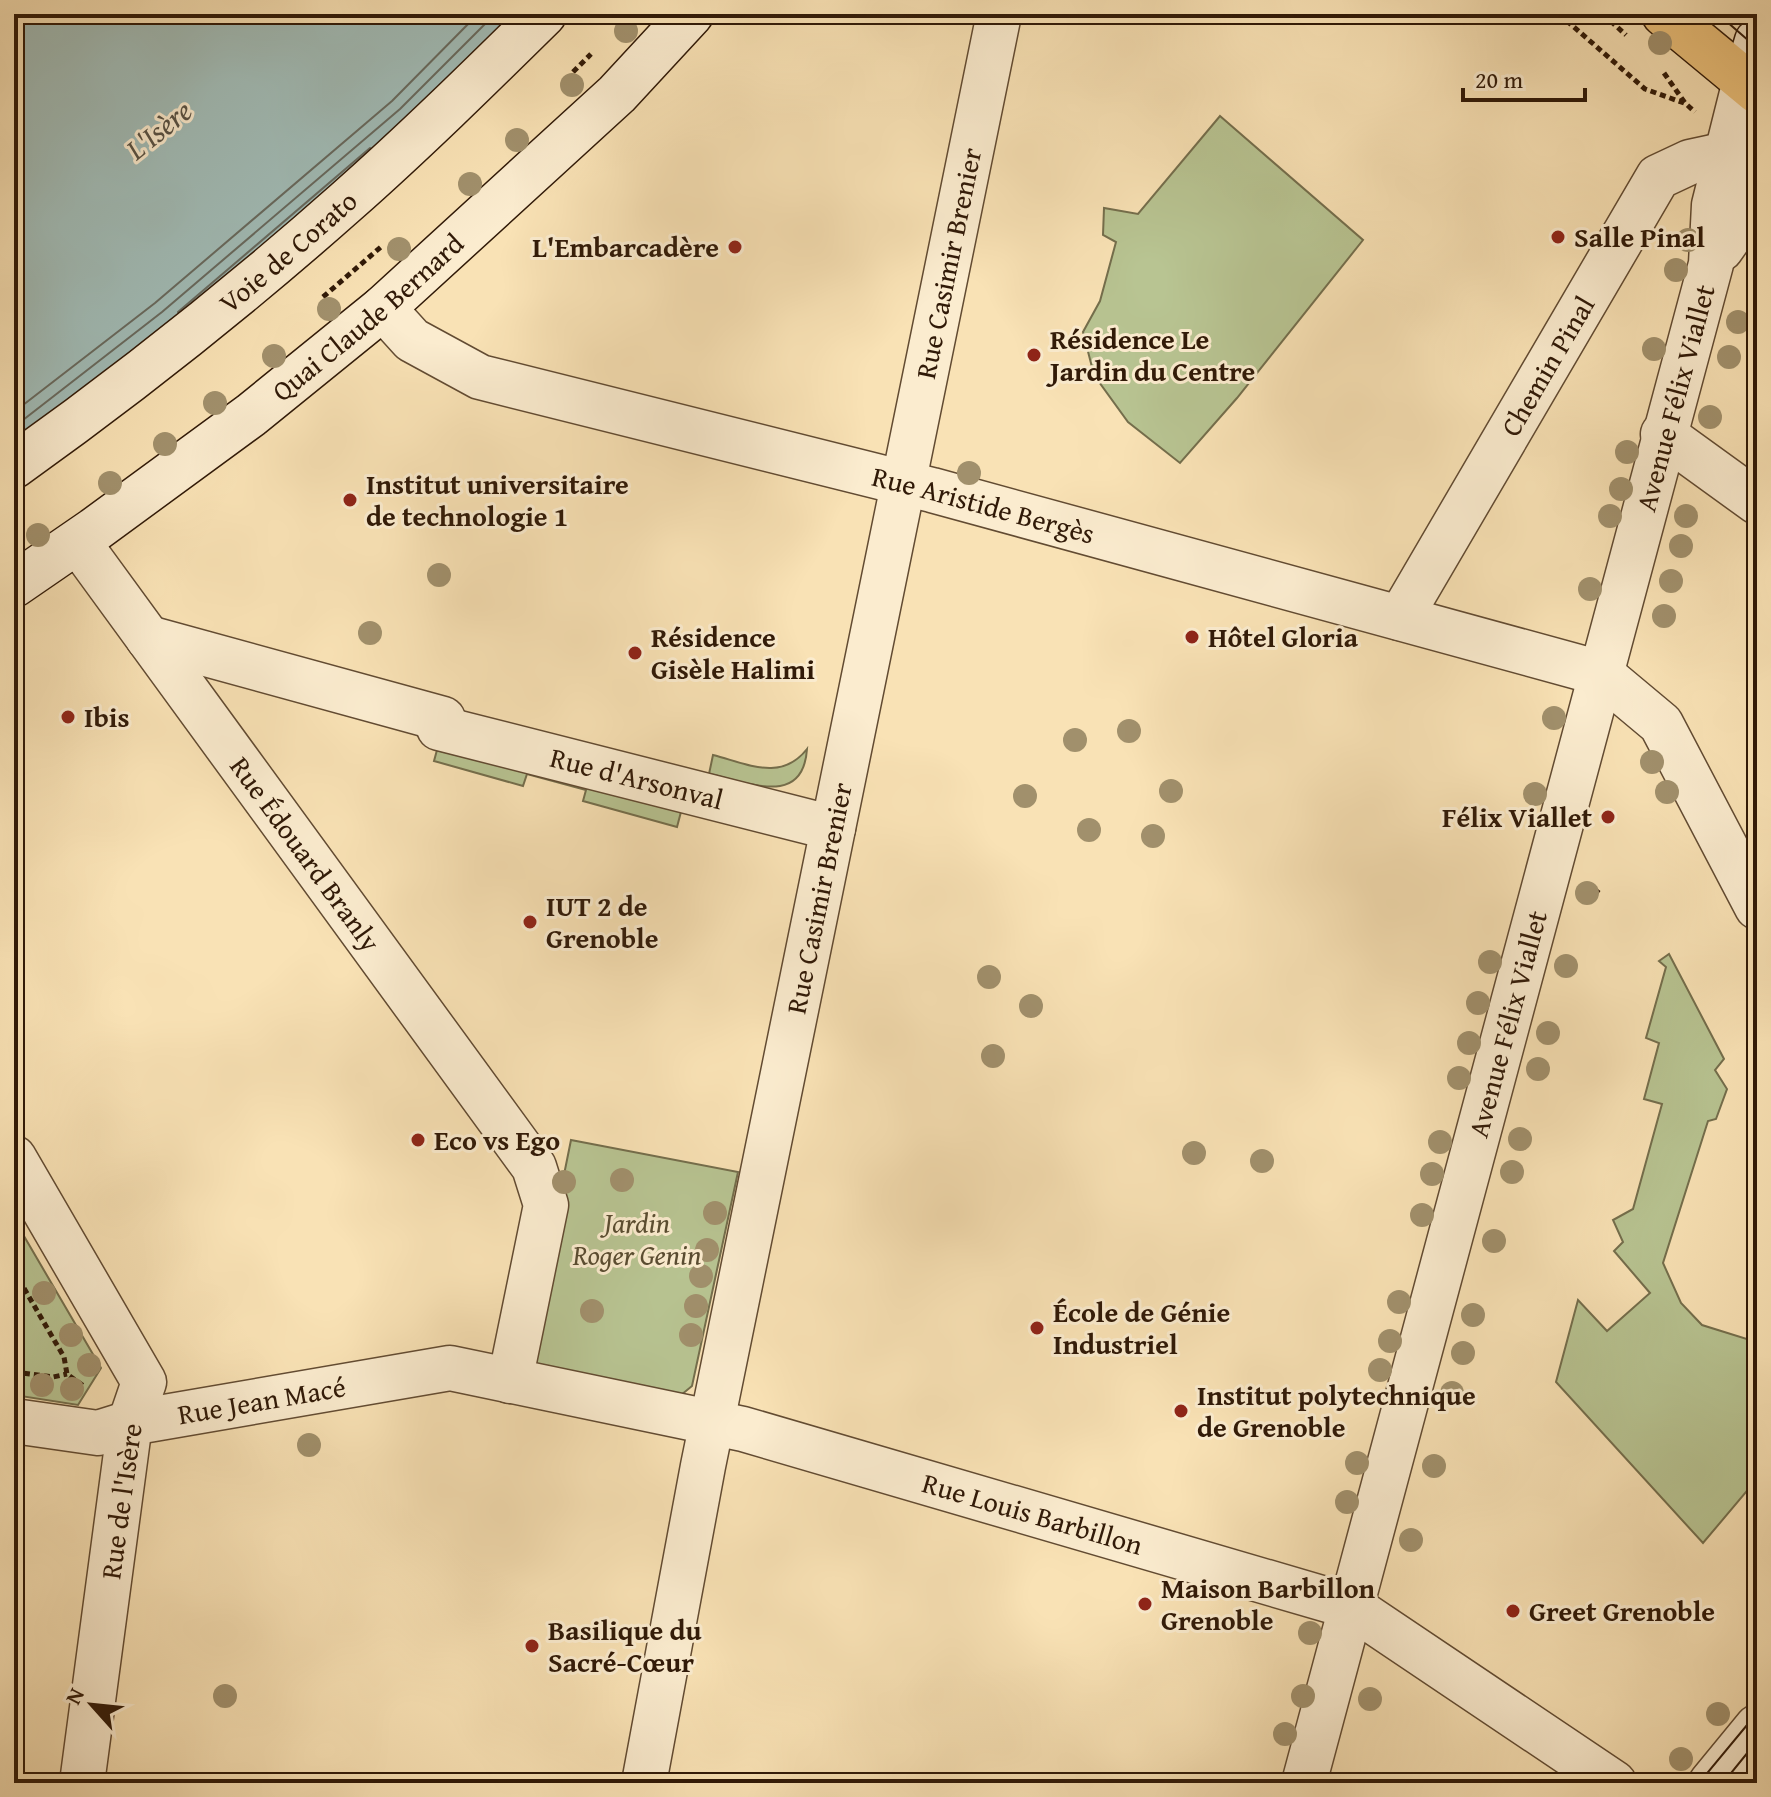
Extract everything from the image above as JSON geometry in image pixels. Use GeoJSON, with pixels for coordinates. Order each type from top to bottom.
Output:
{"type":"FeatureCollection","features":[{"type":"Feature","properties":{"kind":"main road"},"geometry":{"type":"LineString","coordinates":[[1664,14],[1753,71]]}},
{"type":"Feature","properties":{"kind":"street","name":"Voie de Corato"},"geometry":{"type":"LineString","coordinates":[[14,466],[191,333],[309,235],[414,140],[544,14]]}},
{"type":"Feature","properties":{"kind":"street","name":"Quai Claude Bernard"},"geometry":{"type":"LineString","coordinates":[[14,585],[251,415],[383,308],[617,94],[691,14]]}},
{"type":"Feature","properties":{"kind":"street","name":"Rue Casimir Brenier"},"geometry":{"type":"LineString","coordinates":[[644,1783],[712,1423],[999,14]]}},
{"type":"Feature","properties":{"kind":"street","name":"Avenue Félix Viallet"},"geometry":{"type":"LineString","coordinates":[[1304,1783],[1711,264],[1714,205],[1742,161],[1753,71]]}},
{"type":"Feature","properties":{"kind":"street","name":"Chemin Pinal"},"geometry":{"type":"LineString","coordinates":[[1400,618],[1658,177],[1690,162],[1742,161]]}},
{"type":"Feature","properties":{"kind":"street","name":"Rue Aristide Bergès"},"geometry":{"type":"LineString","coordinates":[[383,308],[412,340],[480,377],[902,484],[1600,673]]}},
{"type":"Feature","properties":{"kind":"street"},"geometry":{"type":"LineString","coordinates":[[1663,434],[1757,502]]}},
{"type":"Feature","properties":{"kind":"street","name":"Rue Édouard Branly"},"geometry":{"type":"LineString","coordinates":[[78,542],[534,1167],[546,1205],[510,1381]]}},
{"type":"Feature","properties":{"kind":"street","name":"Rue d'Arsonval"},"geometry":{"type":"LineString","coordinates":[[148,638],[441,723],[833,828]]}},
{"type":"Feature","properties":{"kind":"street"},"geometry":{"type":"LineString","coordinates":[[1600,673],[1661,724],[1757,907]]}},
{"type":"Feature","properties":{"kind":"street","name":"Rue de l'Isère"},"geometry":{"type":"LineString","coordinates":[[14,1158],[144,1382],[130,1423],[82,1783]]}},
{"type":"Feature","properties":{"kind":"street","name":"Rue Jean Macé"},"geometry":{"type":"LineString","coordinates":[[14,1421],[98,1433],[130,1423],[450,1368],[712,1423]]}},
{"type":"Feature","properties":{"kind":"street","name":"Rue Louis Barbillon"},"geometry":{"type":"LineString","coordinates":[[712,1423],[743,1429],[1352,1607],[1614,1783]]}},
{"type":"Feature","properties":{"kind":"street"},"geometry":{"type":"LineString","coordinates":[[1711,1783],[1757,1727]]}},
{"type":"Feature","properties":{"kind":"path"},"geometry":{"type":"LineString","coordinates":[[1559,14],[1645,89],[1685,103]]}},
{"type":"Feature","properties":{"kind":"path"},"geometry":{"type":"LineString","coordinates":[[566,78],[599,46]]}},
{"type":"Feature","properties":{"kind":"path","name":"Quai Claude Bernard"},"geometry":{"type":"LineString","coordinates":[[315,303],[387,242]]}},
{"type":"Feature","properties":{"kind":"path"},"geometry":{"type":"LineString","coordinates":[[14,1271],[64,1357],[67,1374],[53,1377],[14,1372]]}},
{"type":"Feature","properties":{"kind":"green space"},"geometry":{"type":"Polygon","coordinates":[[[1220,116],[1363,240],[1237,398],[1180,463],[1128,422],[1094,375],[1083,332],[1100,301],[1116,242],[1103,235],[1104,208],[1138,214],[1220,116]]]}},
{"type":"Feature","properties":{"kind":"green space"},"geometry":{"type":"Polygon","coordinates":[[[807,749],[803,767],[795,779],[785,785],[756,785],[709,774],[713,755],[751,766],[775,768],[797,759],[807,749]]]}},
{"type":"Feature","properties":{"kind":"green space"},"geometry":{"type":"Polygon","coordinates":[[[437,750],[669,809],[682,808],[677,827],[583,801],[586,790],[527,774],[523,786],[434,761],[437,750]]]}},
{"type":"Feature","properties":{"kind":"green space"},"geometry":{"type":"Polygon","coordinates":[[[1669,954],[1724,1059],[1715,1070],[1727,1089],[1716,1119],[1708,1121],[1663,1263],[1681,1303],[1702,1325],[1753,1341],[1757,1339],[1757,1479],[1703,1543],[1556,1382],[1578,1300],[1607,1331],[1650,1293],[1614,1251],[1623,1242],[1613,1220],[1633,1209],[1662,1104],[1644,1099],[1659,1043],[1646,1038],[1666,967],[1659,961],[1669,954]]]}},
{"type":"Feature","properties":{"kind":"green space","name":"Jardin Roger Genin"},"geometry":{"type":"Polygon","coordinates":[[[571,1140],[738,1172],[692,1386],[675,1400],[524,1373],[571,1140]]]}},
{"type":"Feature","properties":{"kind":"green space"},"geometry":{"type":"Polygon","coordinates":[[[14,1219],[101,1368],[78,1405],[14,1395],[14,1219]]]}},
{"type":"Feature","properties":{"kind":"water","name":"L'Isère"},"geometry":{"type":"Polygon","coordinates":[[[31,14],[520,14],[412,122],[173,326],[14,449],[14,29],[31,14]]]}},
{"type":"Feature","properties":{"kind":"tram line"},"geometry":{"type":"LineString","coordinates":[[1718,14],[1757,48]]}},
{"type":"Feature","properties":{"kind":"tram line"},"geometry":{"type":"LineString","coordinates":[[1746,14],[1757,24]]}},
{"type":"Feature","properties":{"kind":"tram line"},"geometry":{"type":"LineString","coordinates":[[1699,1783],[1757,1713]]}},
{"type":"Feature","properties":{"kind":"tram line"},"geometry":{"type":"LineString","coordinates":[[1723,1783],[1757,1741]]}},
{"type":"Feature","properties":{"kind":"place","name":"Salle Pinal"},"geometry":{"type":"Point","coordinates":[1558,237]}},
{"type":"Feature","properties":{"kind":"place","name":"L'Embarcadère"},"geometry":{"type":"Point","coordinates":[735,247]}},
{"type":"Feature","properties":{"kind":"place","name":"Résidence Le Jardin du Centre"},"geometry":{"type":"Point","coordinates":[1034,355]}},
{"type":"Feature","properties":{"kind":"place","name":"Institut universitaire de technologie 1"},"geometry":{"type":"Point","coordinates":[350,500]}},
{"type":"Feature","properties":{"kind":"place","name":"Hôtel Gloria"},"geometry":{"type":"Point","coordinates":[1192,637]}},
{"type":"Feature","properties":{"kind":"place","name":"Résidence Gisèle Halimi"},"geometry":{"type":"Point","coordinates":[635,653]}},
{"type":"Feature","properties":{"kind":"place","name":"Ibis"},"geometry":{"type":"Point","coordinates":[68,717]}},
{"type":"Feature","properties":{"kind":"place","name":"Félix Viallet"},"geometry":{"type":"Point","coordinates":[1608,817]}},
{"type":"Feature","properties":{"kind":"place","name":"IUT 2 de Grenoble"},"geometry":{"type":"Point","coordinates":[530,922]}},
{"type":"Feature","properties":{"kind":"place","name":"Eco vs Ego"},"geometry":{"type":"Point","coordinates":[418,1140]}},
{"type":"Feature","properties":{"kind":"place","name":"École de Génie Industriel"},"geometry":{"type":"Point","coordinates":[1037,1328]}},
{"type":"Feature","properties":{"kind":"place","name":"Institut polytechnique de Grenoble"},"geometry":{"type":"Point","coordinates":[1181,1411]}},
{"type":"Feature","properties":{"kind":"place","name":"Maison Barbillon Grenoble"},"geometry":{"type":"Point","coordinates":[1145,1604]}},
{"type":"Feature","properties":{"kind":"place","name":"Greet Grenoble"},"geometry":{"type":"Point","coordinates":[1513,1611]}},
{"type":"Feature","properties":{"kind":"place","name":"Basilique du Sacré-Cœur"},"geometry":{"type":"Point","coordinates":[532,1646]}}]}
